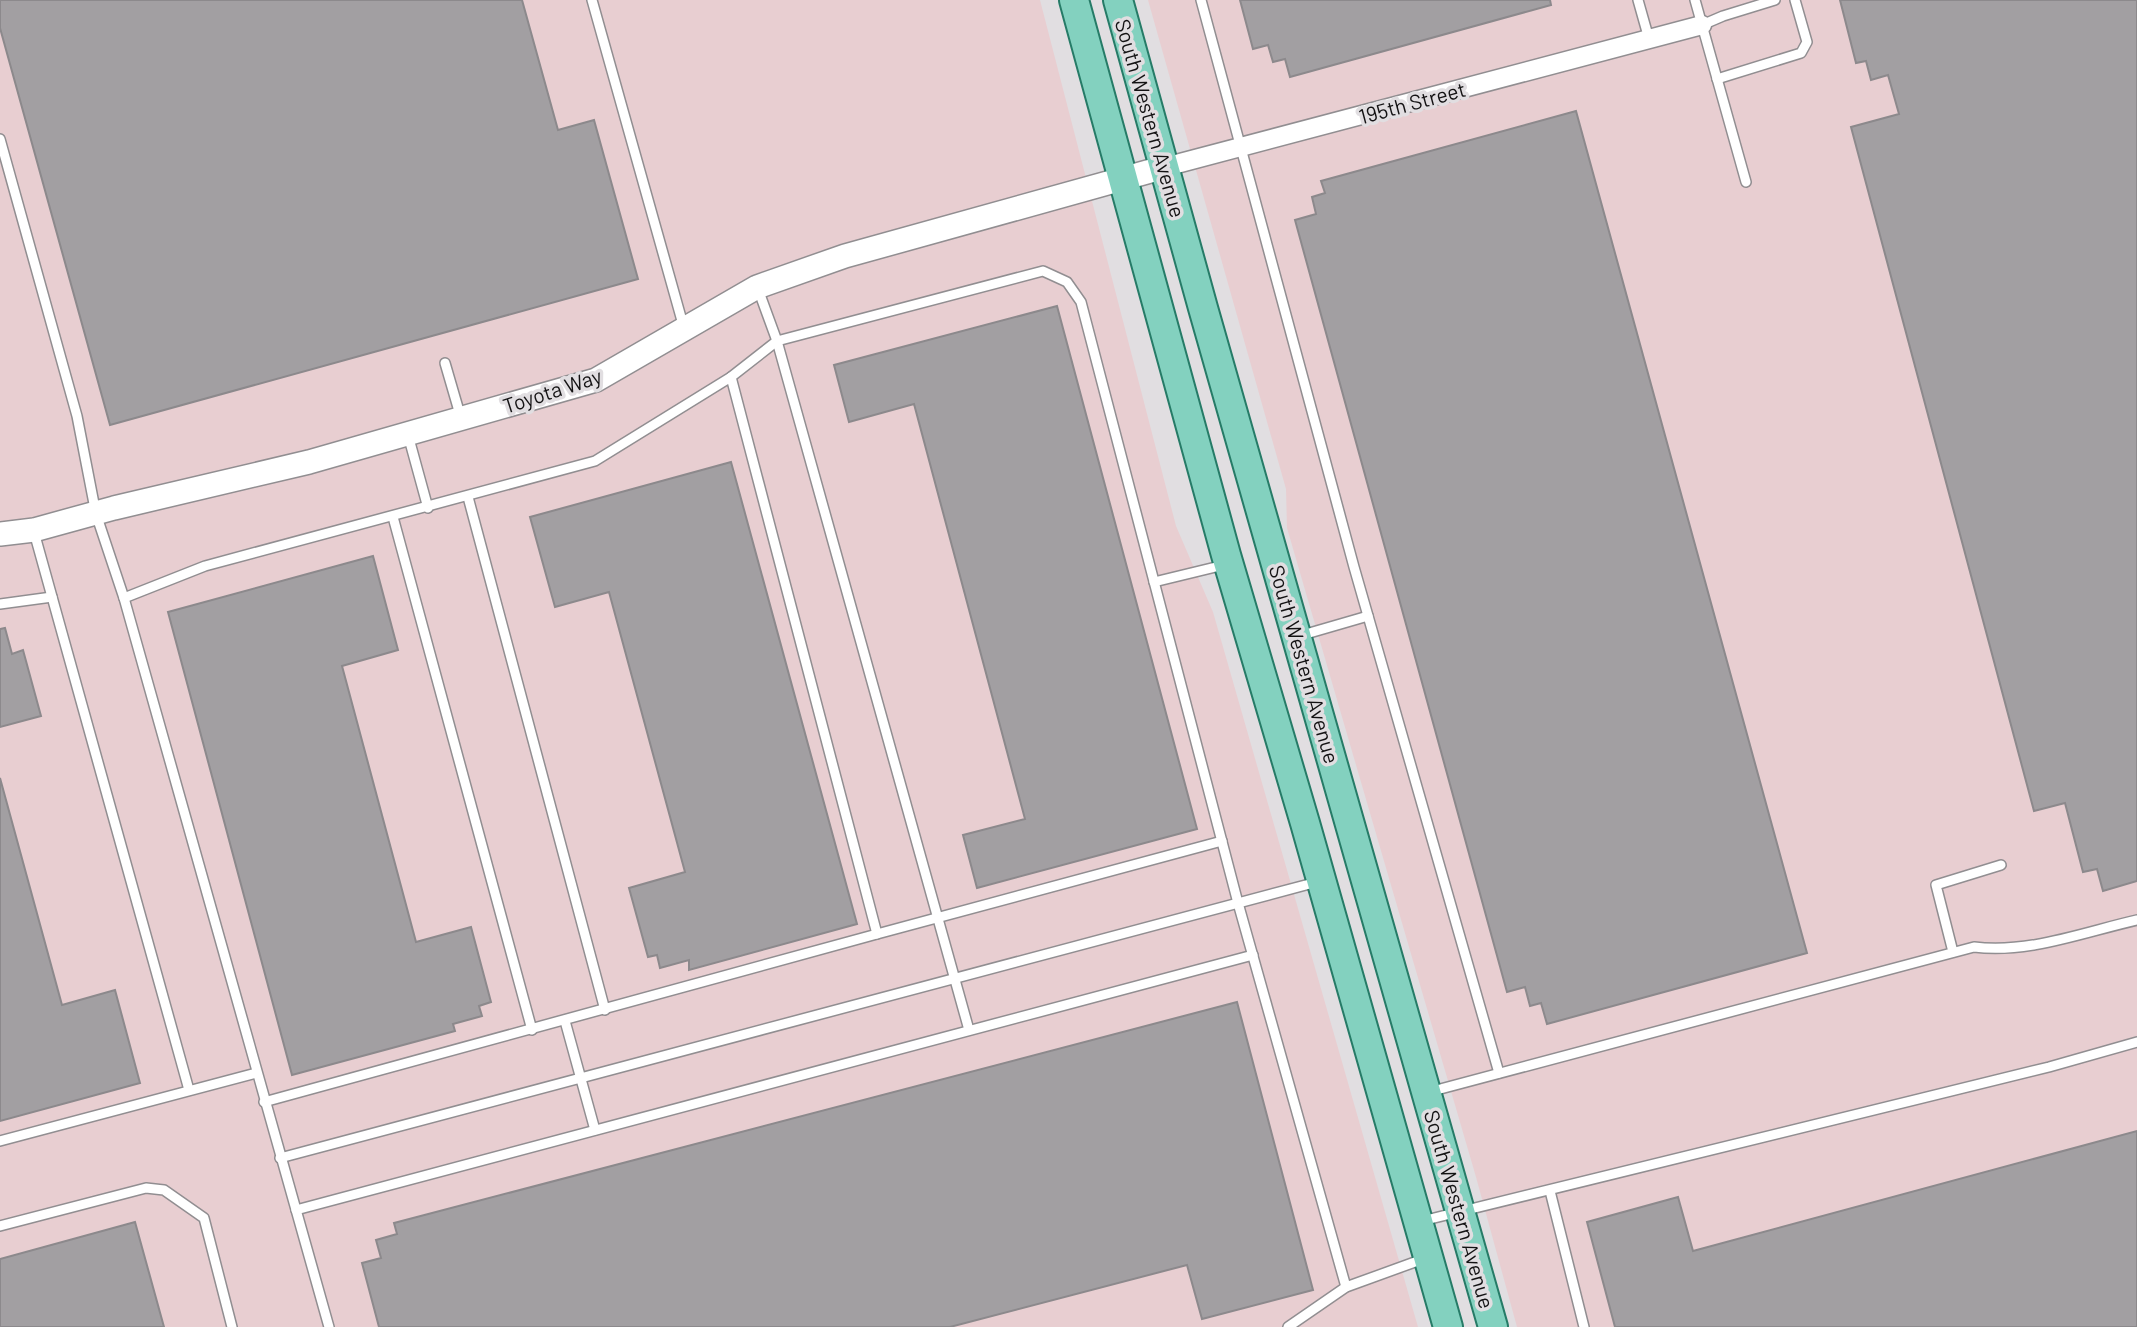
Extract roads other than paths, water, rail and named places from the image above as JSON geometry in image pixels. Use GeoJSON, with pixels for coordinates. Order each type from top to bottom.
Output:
{"type":"FeatureCollection","features":[{"type":"Feature","properties":{"kind":"main road","name":"South Western Avenue"},"geometry":{"type":"LineString","coordinates":[[1074,0],[1228,564],[1448,1327]]}},
{"type":"Feature","properties":{"kind":"main road","name":"South Western Avenue"},"geometry":{"type":"LineString","coordinates":[[1118,0],[1493,1327]]}},
{"type":"Feature","properties":{"kind":"street","name":"195th Street"},"geometry":{"type":"LineString","coordinates":[[1123,180],[1702,25]]}},
{"type":"Feature","properties":{"kind":"street","name":"Toyota Way"},"geometry":{"type":"LineString","coordinates":[[0,534],[34,530],[309,462],[596,380],[757,287],[845,256],[1123,180]]}},
{"type":"Feature","properties":{"kind":"lane"},"geometry":{"type":"LineString","coordinates":[[592,0],[685,330]]}},
{"type":"Feature","properties":{"kind":"lane"},"geometry":{"type":"LineString","coordinates":[[1201,0],[1368,616],[1499,1073]]}},
{"type":"Feature","properties":{"kind":"lane"},"geometry":{"type":"LineString","coordinates":[[1638,0],[1649,39]]}},
{"type":"Feature","properties":{"kind":"lane"},"geometry":{"type":"LineString","coordinates":[[1695,0],[1746,182]]}},
{"type":"Feature","properties":{"kind":"lane"},"geometry":{"type":"LineString","coordinates":[[1702,25],[1775,0]]}},
{"type":"Feature","properties":{"kind":"lane"},"geometry":{"type":"LineString","coordinates":[[1717,79],[1801,53],[1807,42],[1795,0]]}},
{"type":"Feature","properties":{"kind":"lane"},"geometry":{"type":"LineString","coordinates":[[0,139],[76,412],[96,514],[124,598],[329,1327]]}},
{"type":"Feature","properties":{"kind":"lane"},"geometry":{"type":"LineString","coordinates":[[124,598],[205,566],[595,461],[731,377],[777,341],[1043,271],[1067,282],[1081,302],[1238,903],[1346,1287]]}},
{"type":"Feature","properties":{"kind":"lane"},"geometry":{"type":"LineString","coordinates":[[757,287],[777,341],[969,1030]]}},
{"type":"Feature","properties":{"kind":"lane"},"geometry":{"type":"LineString","coordinates":[[445,363],[461,418]]}},
{"type":"Feature","properties":{"kind":"lane"},"geometry":{"type":"LineString","coordinates":[[731,377],[877,934]]}},
{"type":"Feature","properties":{"kind":"lane"},"geometry":{"type":"LineString","coordinates":[[408,434],[428,508]]}},
{"type":"Feature","properties":{"kind":"lane"},"geometry":{"type":"LineString","coordinates":[[468,497],[605,1010]]}},
{"type":"Feature","properties":{"kind":"lane"},"geometry":{"type":"LineString","coordinates":[[393,517],[532,1030]]}},
{"type":"Feature","properties":{"kind":"lane"},"geometry":{"type":"LineString","coordinates":[[34,530],[189,1090]]}},
{"type":"Feature","properties":{"kind":"lane"},"geometry":{"type":"LineString","coordinates":[[1154,582],[1228,564]]}},
{"type":"Feature","properties":{"kind":"lane"},"geometry":{"type":"LineString","coordinates":[[0,604],[52,597]]}},
{"type":"Feature","properties":{"kind":"lane"},"geometry":{"type":"LineString","coordinates":[[1298,637],[1368,616]]}},
{"type":"Feature","properties":{"kind":"lane"},"geometry":{"type":"LineString","coordinates":[[264,1102],[1222,841]]}},
{"type":"Feature","properties":{"kind":"lane"},"geometry":{"type":"LineString","coordinates":[[1953,952],[1936,885],[2001,865]]}},
{"type":"Feature","properties":{"kind":"lane"},"geometry":{"type":"LineString","coordinates":[[280,1158],[1321,881]]}},
{"type":"Feature","properties":{"kind":"lane"},"geometry":{"type":"LineString","coordinates":[[1427,1093],[1953,952],[1974,947],[2022,948],[2137,920]]}},
{"type":"Feature","properties":{"kind":"lane"},"geometry":{"type":"LineString","coordinates":[[296,1210],[1253,955]]}},
{"type":"Feature","properties":{"kind":"lane"},"geometry":{"type":"LineString","coordinates":[[565,1021],[595,1130]]}},
{"type":"Feature","properties":{"kind":"lane"},"geometry":{"type":"LineString","coordinates":[[1418,1222],[2049,1067],[2137,1042]]}},
{"type":"Feature","properties":{"kind":"lane"},"geometry":{"type":"LineString","coordinates":[[0,1140],[256,1073]]}},
{"type":"Feature","properties":{"kind":"lane"},"geometry":{"type":"LineString","coordinates":[[0,1226],[146,1188],[164,1191],[204,1218],[232,1327]]}},
{"type":"Feature","properties":{"kind":"lane"},"geometry":{"type":"LineString","coordinates":[[1550,1191],[1584,1327]]}},
{"type":"Feature","properties":{"kind":"lane"},"geometry":{"type":"LineString","coordinates":[[1288,1327],[1346,1287],[1429,1257]]}}]}
